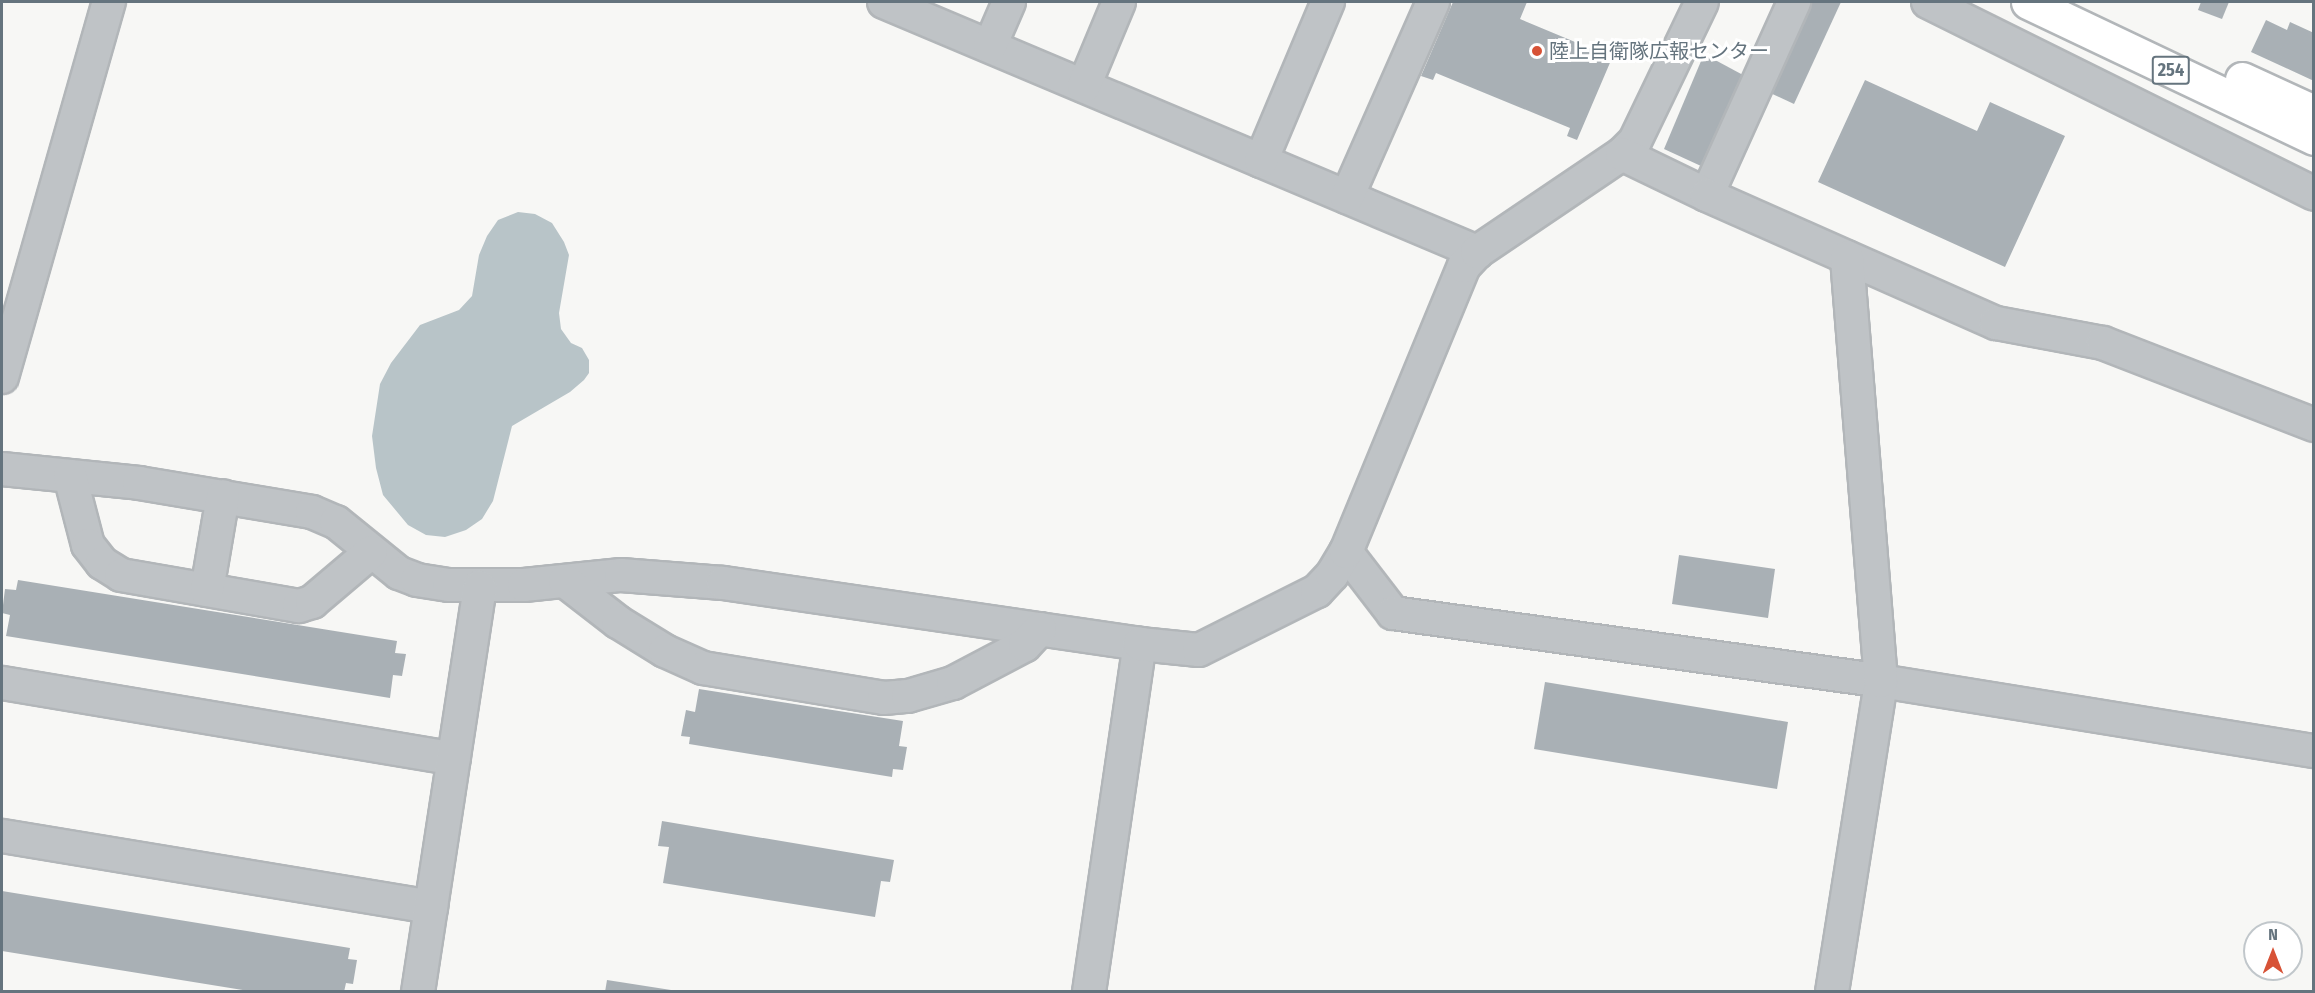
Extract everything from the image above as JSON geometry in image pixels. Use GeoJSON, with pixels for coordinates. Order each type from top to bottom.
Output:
{"type":"FeatureCollection","features":[{"type":"Feature","properties":{"kind":"highway","name":"254"},"geometry":{"type":"LineString","coordinates":[[2028,2],[2313,138]]}},
{"type":"Feature","properties":{"kind":"highway","name":"254"},"geometry":{"type":"LineString","coordinates":[[2078,2],[2313,112]]}},
{"type":"Feature","properties":{"kind":"lane"},"geometry":{"type":"LineString","coordinates":[[3,366],[108,2]]}},
{"type":"Feature","properties":{"kind":"lane"},"geometry":{"type":"LineString","coordinates":[[990,46],[1009,2]]}},
{"type":"Feature","properties":{"kind":"lane"},"geometry":{"type":"LineString","coordinates":[[1084,86],[1119,2]]}},
{"type":"Feature","properties":{"kind":"lane"},"geometry":{"type":"LineString","coordinates":[[1261,160],[1328,2]]}},
{"type":"Feature","properties":{"kind":"lane"},"geometry":{"type":"LineString","coordinates":[[1347,197],[1433,2]]}},
{"type":"Feature","properties":{"kind":"lane"},"geometry":{"type":"LineString","coordinates":[[2,469],[223,496],[312,512],[336,522],[399,573],[417,580],[480,587],[621,575],[723,583],[1140,644],[1199,650],[1317,591],[1332,575],[1346,552],[1464,266],[1477,252],[1622,154],[1635,141],[1702,2]]}},
{"type":"Feature","properties":{"kind":"lane"},"geometry":{"type":"LineString","coordinates":[[1707,195],[1794,2]]}},
{"type":"Feature","properties":{"kind":"lane"},"geometry":{"type":"LineString","coordinates":[[1928,2],[2313,194]]}},
{"type":"Feature","properties":{"kind":"lane"},"geometry":{"type":"LineString","coordinates":[[897,4],[990,46],[1477,252]]}},
{"type":"Feature","properties":{"kind":"lane"},"geometry":{"type":"LineString","coordinates":[[1622,154],[1707,195],[1996,323],[2103,343],[2313,425]]}},
{"type":"Feature","properties":{"kind":"lane"},"geometry":{"type":"LineString","coordinates":[[1832,992],[1881,681],[1847,257]]}},
{"type":"Feature","properties":{"kind":"lane"},"geometry":{"type":"LineString","coordinates":[[70,476],[88,544],[102,563],[122,575],[299,606],[312,602],[371,552]]}},
{"type":"Feature","properties":{"kind":"lane"},"geometry":{"type":"LineString","coordinates":[[207,590],[223,496]]}},
{"type":"Feature","properties":{"kind":"lane"},"geometry":{"type":"LineString","coordinates":[[1346,552],[1393,613],[1881,681],[2313,752]]}},
{"type":"Feature","properties":{"kind":"lane"},"geometry":{"type":"LineString","coordinates":[[566,581],[618,622],[664,651],[703,668],[884,698],[908,696],[953,683],[1025,645],[1040,629]]}},
{"type":"Feature","properties":{"kind":"lane"},"geometry":{"type":"LineString","coordinates":[[418,992],[480,587]]}},
{"type":"Feature","properties":{"kind":"lane"},"geometry":{"type":"LineString","coordinates":[[1089,992],[1140,644]]}},
{"type":"Feature","properties":{"kind":"lane"},"geometry":{"type":"LineString","coordinates":[[2,683],[454,759]]}},
{"type":"Feature","properties":{"kind":"lane"},"geometry":{"type":"LineString","coordinates":[[2,836],[431,907]]}},
{"type":"Feature","properties":{"kind":"shaded area"},"geometry":{"type":"Polygon","coordinates":[[[518,212],[535,214],[552,223],[564,242],[569,255],[559,313],[561,329],[571,343],[582,348],[589,360],[589,373],[570,392],[512,426],[493,501],[482,519],[466,530],[445,537],[426,535],[408,525],[383,495],[376,468],[372,436],[380,384],[391,363],[420,325],[459,310],[472,296],[479,255],[487,236],[498,220],[518,212]]]}},
{"type":"Feature","properties":{"kind":"building"},"geometry":{"type":"Polygon","coordinates":[[[1453,2],[1527,2],[1520,19],[1599,52],[1602,45],[1615,51],[1577,140],[1567,136],[1570,128],[1436,73],[1433,80],[1421,76],[1453,2]]]}},
{"type":"Feature","properties":{"kind":"building"},"geometry":{"type":"Polygon","coordinates":[[[1810,2],[1841,2],[1794,104],[1768,92],[1810,2]]]}},
{"type":"Feature","properties":{"kind":"building"},"geometry":{"type":"Polygon","coordinates":[[[2201,2],[2229,2],[2222,19],[2198,10],[2201,2]]]}},
{"type":"Feature","properties":{"kind":"building"},"geometry":{"type":"Polygon","coordinates":[[[2266,20],[2287,30],[2290,22],[2314,33],[2314,81],[2251,52],[2266,20]]]}},
{"type":"Feature","properties":{"kind":"building"},"geometry":{"type":"Polygon","coordinates":[[[1704,54],[1743,75],[1701,166],[1664,149],[1704,54]]]}},
{"type":"Feature","properties":{"kind":"building"},"geometry":{"type":"Polygon","coordinates":[[[1865,80],[1977,131],[1990,102],[2065,136],[2005,267],[1818,182],[1865,80]]]}},
{"type":"Feature","properties":{"kind":"building"},"geometry":{"type":"Polygon","coordinates":[[[1679,555],[1775,569],[1768,618],[1672,604],[1679,555]]]}},
{"type":"Feature","properties":{"kind":"building"},"geometry":{"type":"Polygon","coordinates":[[[18,580],[397,641],[395,653],[406,654],[402,676],[393,675],[390,698],[6,636],[10,615],[2,613],[5,589],[16,590],[18,580]]]}},
{"type":"Feature","properties":{"kind":"building"},"geometry":{"type":"Polygon","coordinates":[[[1545,682],[1788,722],[1777,789],[1534,749],[1545,682]]]}},
{"type":"Feature","properties":{"kind":"building"},"geometry":{"type":"Polygon","coordinates":[[[699,689],[903,721],[899,746],[907,747],[903,770],[893,769],[892,777],[689,744],[690,737],[681,736],[686,710],[695,712],[699,689]]]}},
{"type":"Feature","properties":{"kind":"building"},"geometry":{"type":"Polygon","coordinates":[[[662,821],[894,860],[890,882],[881,881],[875,917],[663,883],[669,847],[658,846],[662,821]]]}},
{"type":"Feature","properties":{"kind":"building"},"geometry":{"type":"Polygon","coordinates":[[[2,891],[350,948],[348,959],[357,960],[353,984],[346,983],[344,992],[255,992],[2,951],[2,891]]]}},
{"type":"Feature","properties":{"kind":"building"},"geometry":{"type":"Polygon","coordinates":[[[607,980],[671,990],[671,992],[605,992],[607,980]]]}},
{"type":"Feature","properties":{"kind":"place","name":"陸上自衛隊広報センター"},"geometry":{"type":"Point","coordinates":[1537,51]}}]}
